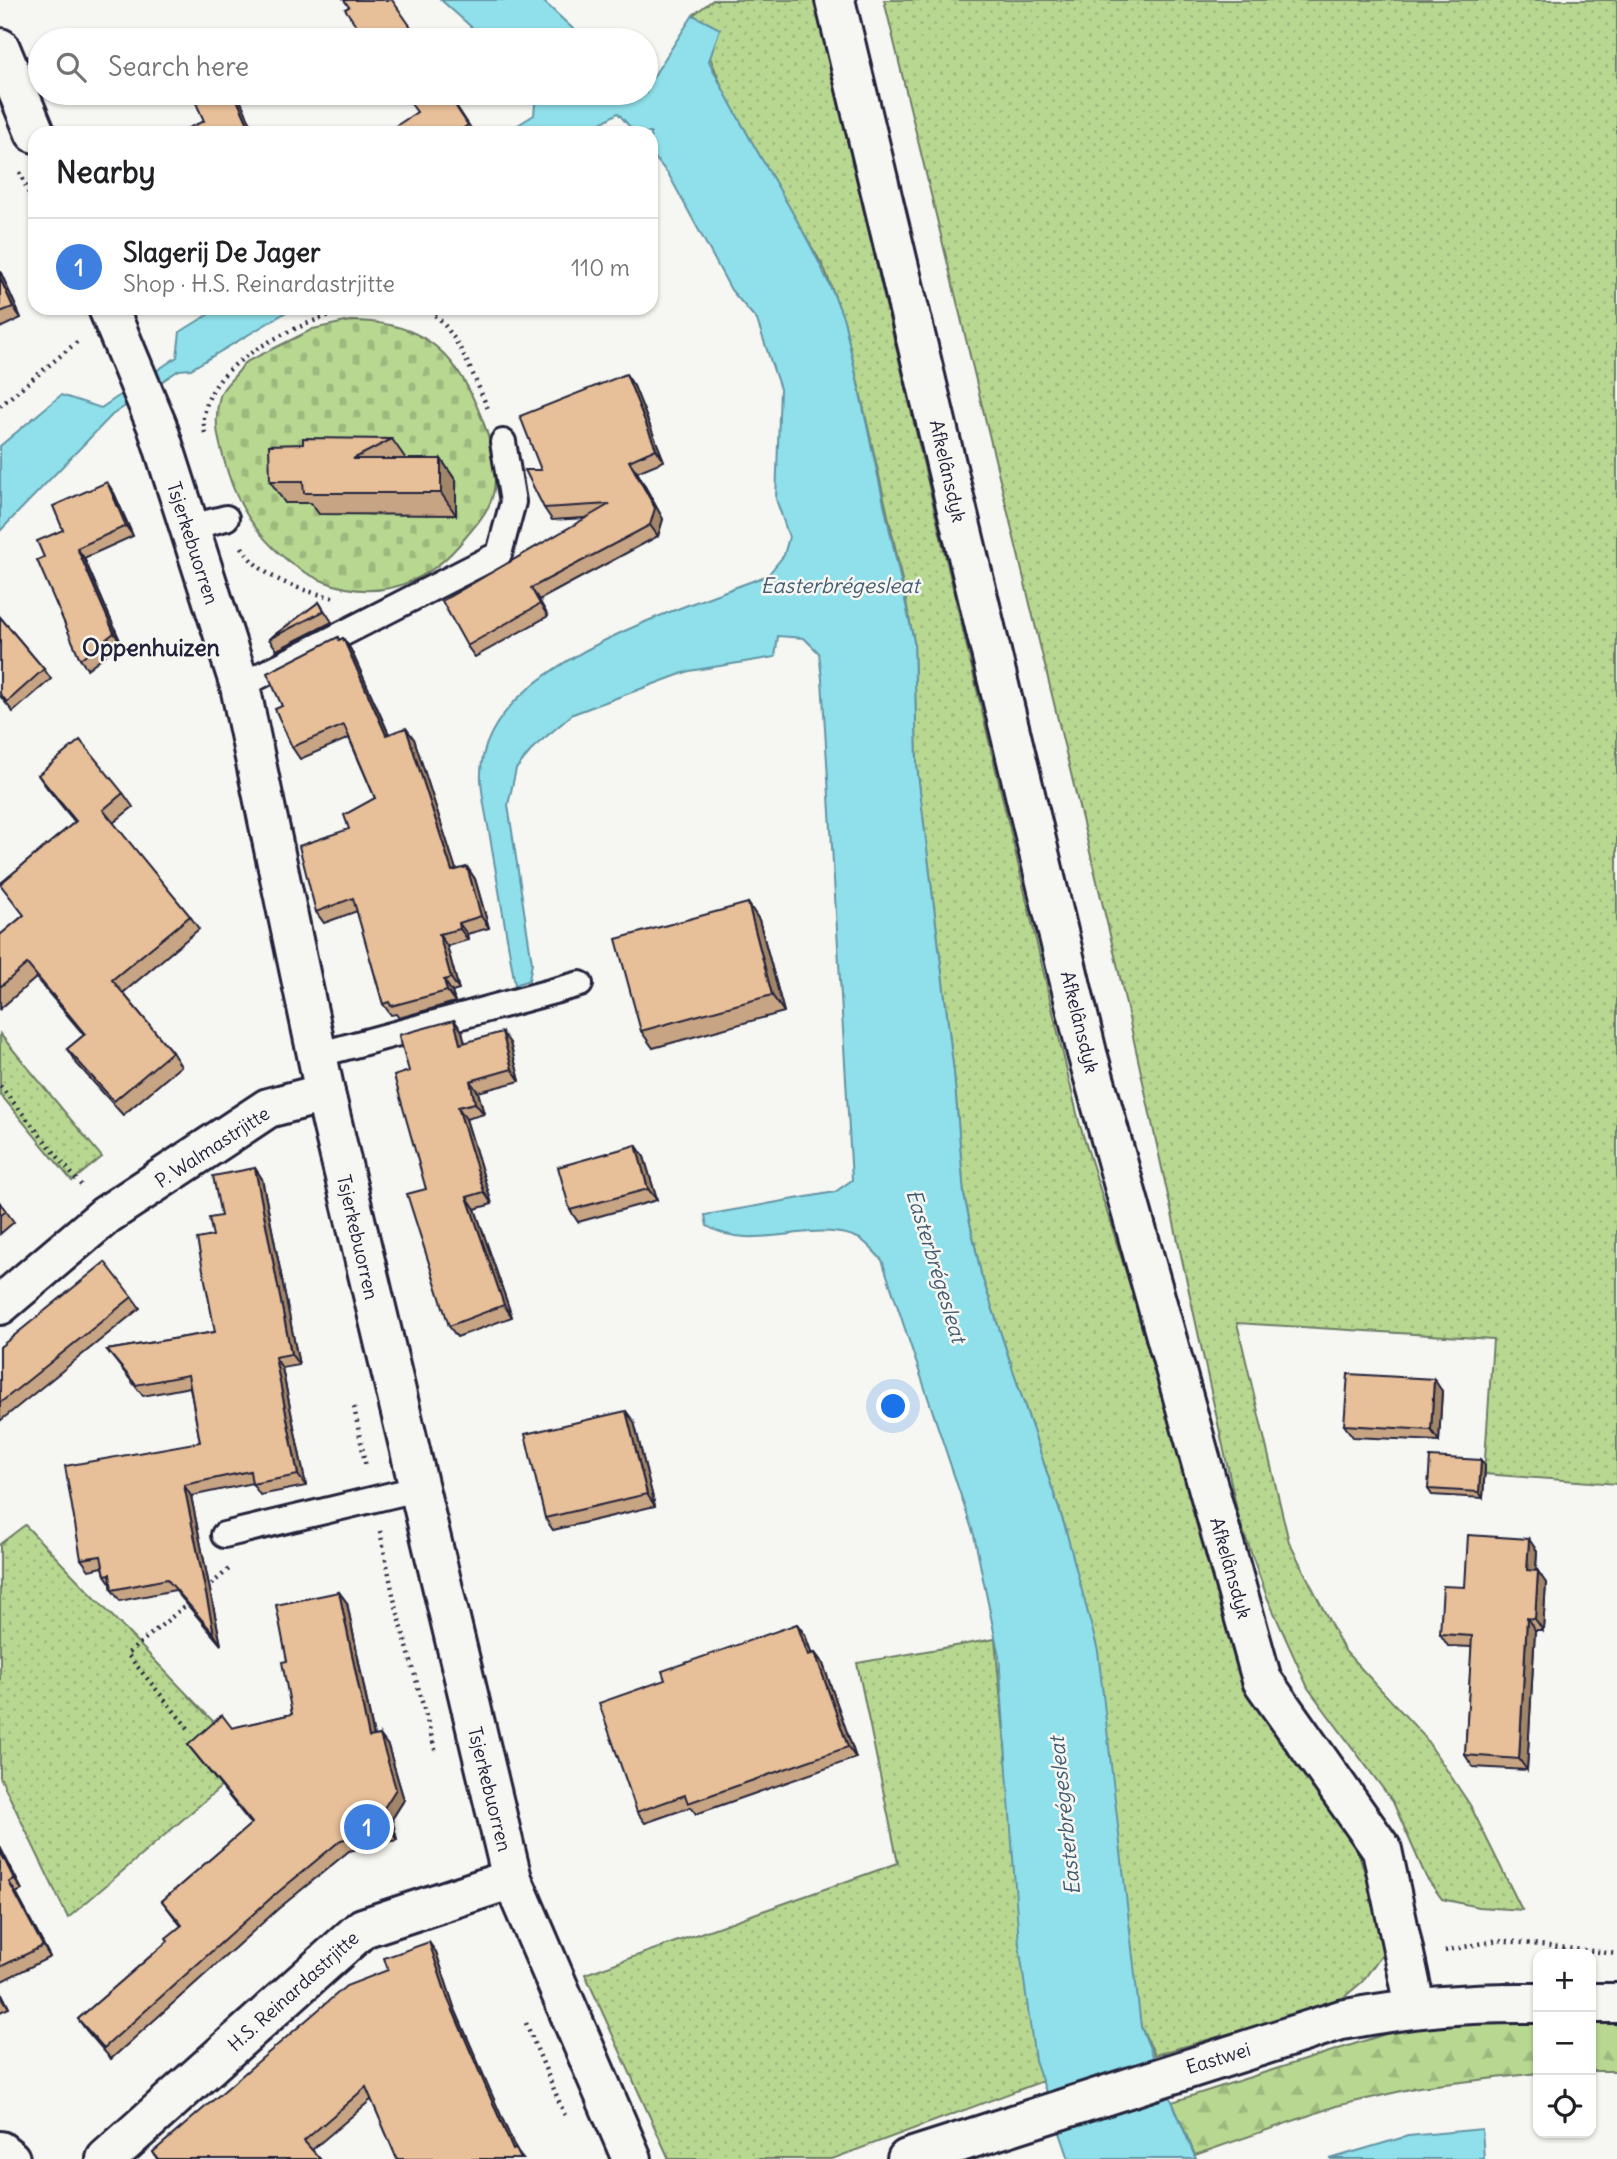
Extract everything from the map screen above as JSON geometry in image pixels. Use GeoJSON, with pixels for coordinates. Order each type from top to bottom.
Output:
{"type":"FeatureCollection","features":[{"type":"Feature","properties":{"kind":"street","name":"Afkelânsdyk"},"geometry":{"type":"LineString","coordinates":[[835,0],[1087,1053],[1262,1681],[1382,1850],[1415,2006]]}},
{"type":"Feature","properties":{"kind":"street"},"geometry":{"type":"LineString","coordinates":[[0,48],[32,126]]}},
{"type":"Feature","properties":{"kind":"street","name":"Tsjerkebuorren"},"geometry":{"type":"LineString","coordinates":[[111,315],[156,426],[240,686],[325,1093],[417,1489],[512,1879],[632,2159]]}},
{"type":"Feature","properties":{"kind":"street","name":"P. Walmastrjitte"},"geometry":{"type":"LineString","coordinates":[[0,1305],[106,1215],[268,1108],[325,1093]]}},
{"type":"Feature","properties":{"kind":"street","name":"H.S. Reinardastrjitte"},"geometry":{"type":"LineString","coordinates":[[106,2159],[363,1928],[512,1879]]}},
{"type":"Feature","properties":{"kind":"street","name":"Eastwei"},"geometry":{"type":"LineString","coordinates":[[907,2159],[1341,2020],[1415,2006],[1468,2002],[1533,2003]]}},
{"type":"Feature","properties":{"kind":"street"},"geometry":{"type":"LineString","coordinates":[[1596,2003],[1617,2003]]}},
{"type":"Feature","properties":{"kind":"street"},"geometry":{"type":"LineString","coordinates":[[0,2151],[10,2159]]}},
{"type":"Feature","properties":{"kind":"lane"},"geometry":{"type":"LineString","coordinates":[[240,686],[499,554],[513,502],[503,442]]}},
{"type":"Feature","properties":{"kind":"lane"},"geometry":{"type":"LineString","coordinates":[[187,528],[226,518]]}},
{"type":"Feature","properties":{"kind":"lane"},"geometry":{"type":"LineString","coordinates":[[317,1055],[580,984]]}},
{"type":"Feature","properties":{"kind":"lane"},"geometry":{"type":"LineString","coordinates":[[224,1535],[417,1489]]}},
{"type":"Feature","properties":{"kind":"path"},"geometry":{"type":"LineString","coordinates":[[208,444],[204,423],[215,384],[239,359],[310,321],[328,315]]}},
{"type":"Feature","properties":{"kind":"path"},"geometry":{"type":"LineString","coordinates":[[436,315],[465,359],[503,442]]}},
{"type":"Feature","properties":{"kind":"path"},"geometry":{"type":"LineString","coordinates":[[0,406],[78,341]]}},
{"type":"Feature","properties":{"kind":"path"},"geometry":{"type":"LineString","coordinates":[[226,518],[248,558],[280,581],[326,596],[388,609]]}},
{"type":"Feature","properties":{"kind":"path"},"geometry":{"type":"LineString","coordinates":[[0,1086],[106,1215]]}},
{"type":"Feature","properties":{"kind":"path"},"geometry":{"type":"LineString","coordinates":[[188,1728],[127,1654],[230,1569],[224,1535]]}},
{"type":"Feature","properties":{"kind":"path"},"geometry":{"type":"LineString","coordinates":[[1415,2006],[1445,1951],[1498,1940],[1617,1954]]}},
{"type":"Feature","properties":{"kind":"green space"},"geometry":{"type":"Polygon","coordinates":[[[713,0],[814,0],[1079,1122],[1207,1532],[1355,1842],[1382,1926],[1382,1954],[1362,1982],[1338,2002],[1155,2055],[1141,2027],[1065,1527],[981,1274],[964,1195],[954,1073],[917,766],[914,642],[896,551],[844,321],[825,270],[726,97],[693,15],[713,0]]]}},
{"type":"Feature","properties":{"kind":"green space"},"geometry":{"type":"Polygon","coordinates":[[[884,0],[1617,0],[1617,1484],[1484,1474],[1493,1339],[1237,1323],[1289,1542],[1344,1650],[1424,1736],[1470,1805],[1522,1910],[1478,1907],[1442,1899],[1426,1877],[1393,1802],[1308,1688],[1267,1597],[1239,1519],[1118,968],[884,0]]]}},
{"type":"Feature","properties":{"kind":"green space"},"geometry":{"type":"Polygon","coordinates":[[[350,321],[390,325],[407,330],[438,348],[451,361],[472,396],[494,459],[495,486],[492,498],[478,523],[459,545],[427,573],[393,587],[358,590],[325,582],[293,565],[266,540],[244,509],[228,473],[218,435],[220,396],[244,363],[313,329],[350,321]]]}},
{"type":"Feature","properties":{"kind":"green space"},"geometry":{"type":"Polygon","coordinates":[[[0,1034],[102,1157],[72,1181],[0,1094],[0,1034]]]}},
{"type":"Feature","properties":{"kind":"green space"},"geometry":{"type":"Polygon","coordinates":[[[25,1525],[251,1761],[68,1918],[0,1777],[0,1544],[25,1525]]]}},
{"type":"Feature","properties":{"kind":"green space"},"geometry":{"type":"Polygon","coordinates":[[[995,1639],[1035,2060],[1043,2081],[832,2159],[669,2159],[585,1974],[898,1863],[857,1663],[995,1639]]]}},
{"type":"Feature","properties":{"kind":"green space"},"geometry":{"type":"Polygon","coordinates":[[[1596,2004],[1617,2006],[1617,2071],[1596,2071],[1596,2004]]]}},
{"type":"Feature","properties":{"kind":"green space"},"geometry":{"type":"Polygon","coordinates":[[[1533,2006],[1533,2074],[1419,2087],[1336,2106],[1195,2155],[1172,2102],[1455,2012],[1533,2006]]]}},
{"type":"Feature","properties":{"kind":"water"},"geometry":{"type":"Polygon","coordinates":[[[441,0],[542,0],[572,28],[472,28],[441,0]]]}},
{"type":"Feature","properties":{"kind":"water","name":"Easterbrégesleat"},"geometry":{"type":"Polygon","coordinates":[[[693,15],[720,29],[709,61],[797,220],[844,320],[914,642],[917,766],[954,1073],[964,1195],[981,1274],[1065,1527],[1098,1651],[1141,2027],[1196,2159],[1069,2159],[1035,2060],[1019,1944],[999,1656],[974,1535],[882,1260],[858,1238],[840,1233],[743,1237],[725,1234],[707,1226],[705,1215],[835,1192],[852,1180],[822,679],[819,653],[804,638],[778,636],[775,657],[689,671],[573,714],[534,747],[516,769],[508,805],[532,963],[529,980],[515,985],[481,780],[488,740],[512,705],[548,674],[591,647],[640,624],[768,575],[784,555],[789,537],[776,499],[780,389],[757,320],[731,290],[669,175],[658,162],[658,126],[629,126],[618,113],[596,126],[516,126],[534,115],[535,105],[658,105],[658,69],[693,15]]]}},
{"type":"Feature","properties":{"kind":"water"},"geometry":{"type":"Polygon","coordinates":[[[208,315],[281,315],[191,369],[179,370],[112,415],[0,531],[0,446],[61,395],[101,408],[177,357],[180,332],[208,315]]]}},
{"type":"Feature","properties":{"kind":"water"},"geometry":{"type":"Polygon","coordinates":[[[1482,2129],[1484,2159],[1330,2159],[1408,2136],[1482,2129]]]}},
{"type":"Feature","properties":{"kind":"building"},"geometry":{"type":"Polygon","coordinates":[[[344,0],[392,0],[412,28],[358,28],[345,9],[349,7],[344,0]]]}},
{"type":"Feature","properties":{"kind":"building"},"geometry":{"type":"Polygon","coordinates":[[[197,105],[239,105],[249,126],[193,126],[204,121],[197,105]]]}},
{"type":"Feature","properties":{"kind":"building"},"geometry":{"type":"Polygon","coordinates":[[[412,105],[455,105],[468,125],[396,126],[417,112],[412,105]]]}},
{"type":"Feature","properties":{"kind":"building"},"geometry":{"type":"Polygon","coordinates":[[[0,278],[13,307],[0,312],[0,278]]]}},
{"type":"Feature","properties":{"kind":"building"},"geometry":{"type":"Polygon","coordinates":[[[626,374],[656,449],[629,461],[655,508],[650,525],[531,588],[540,604],[467,646],[442,601],[610,504],[544,508],[525,470],[541,470],[520,416],[626,374]]]}},
{"type":"Feature","properties":{"kind":"building"},"geometry":{"type":"Polygon","coordinates":[[[303,438],[392,439],[353,459],[441,459],[441,493],[304,493],[303,481],[270,481],[269,445],[303,444],[303,438]]]}},
{"type":"Feature","properties":{"kind":"building"},"geometry":{"type":"Polygon","coordinates":[[[107,482],[126,526],[77,548],[114,633],[80,659],[37,560],[44,557],[37,541],[63,530],[53,506],[107,482]]]}},
{"type":"Feature","properties":{"kind":"building"},"geometry":{"type":"Polygon","coordinates":[[[319,602],[324,611],[269,639],[319,602]]]}},
{"type":"Feature","properties":{"kind":"building"},"geometry":{"type":"Polygon","coordinates":[[[0,617],[44,669],[7,702],[0,694],[0,617]]]}},
{"type":"Feature","properties":{"kind":"building"},"geometry":{"type":"Polygon","coordinates":[[[338,637],[339,640],[343,638],[386,735],[406,728],[452,871],[467,867],[481,916],[459,923],[460,929],[439,934],[451,978],[444,980],[447,991],[391,1006],[389,1002],[383,1004],[353,898],[316,912],[299,846],[349,829],[344,815],[375,798],[344,725],[292,747],[275,709],[282,706],[267,673],[338,637]]]}},
{"type":"Feature","properties":{"kind":"building"},"geometry":{"type":"Polygon","coordinates":[[[80,740],[123,793],[103,810],[190,916],[112,980],[172,1052],[114,1101],[67,1049],[85,1034],[27,964],[0,987],[0,935],[24,915],[0,884],[76,821],[38,775],[80,740]]]}},
{"type":"Feature","properties":{"kind":"building"},"geometry":{"type":"Polygon","coordinates":[[[748,903],[772,995],[641,1031],[616,939],[748,903]]]}},
{"type":"Feature","properties":{"kind":"building"},"geometry":{"type":"Polygon","coordinates":[[[454,1020],[460,1044],[502,1032],[512,1069],[470,1081],[475,1103],[458,1107],[484,1192],[467,1197],[504,1305],[449,1326],[407,1194],[426,1189],[394,1076],[409,1071],[399,1035],[454,1020]]]}},
{"type":"Feature","properties":{"kind":"building"},"geometry":{"type":"Polygon","coordinates":[[[636,1145],[648,1189],[570,1210],[558,1167],[636,1145]]]}},
{"type":"Feature","properties":{"kind":"building"},"geometry":{"type":"Polygon","coordinates":[[[255,1168],[291,1354],[275,1357],[298,1475],[252,1484],[250,1471],[184,1485],[214,1634],[167,1579],[112,1590],[110,1574],[105,1575],[101,1556],[81,1559],[65,1466],[200,1442],[188,1375],[136,1385],[107,1350],[215,1332],[197,1239],[213,1236],[209,1218],[221,1216],[213,1176],[255,1168]]]}},
{"type":"Feature","properties":{"kind":"building"},"geometry":{"type":"Polygon","coordinates":[[[0,1203],[6,1211],[0,1216],[0,1203]]]}},
{"type":"Feature","properties":{"kind":"building"},"geometry":{"type":"Polygon","coordinates":[[[105,1262],[132,1297],[0,1403],[0,1347],[105,1262]]]}},
{"type":"Feature","properties":{"kind":"building"},"geometry":{"type":"Polygon","coordinates":[[[1348,1374],[1434,1379],[1431,1430],[1344,1425],[1348,1374]]]}},
{"type":"Feature","properties":{"kind":"building"},"geometry":{"type":"Polygon","coordinates":[[[626,1411],[647,1494],[545,1518],[525,1434],[626,1411]]]}},
{"type":"Feature","properties":{"kind":"building"},"geometry":{"type":"Polygon","coordinates":[[[1430,1457],[1481,1460],[1479,1492],[1428,1489],[1430,1457]]]}},
{"type":"Feature","properties":{"kind":"building"},"geometry":{"type":"Polygon","coordinates":[[[1468,1535],[1529,1539],[1527,1570],[1538,1571],[1535,1619],[1527,1618],[1519,1759],[1465,1755],[1472,1636],[1440,1634],[1443,1586],[1465,1587],[1468,1535]]]}},
{"type":"Feature","properties":{"kind":"building"},"geometry":{"type":"Polygon","coordinates":[[[339,1592],[369,1737],[380,1735],[396,1789],[384,1808],[389,1829],[341,1840],[271,1898],[104,2048],[78,2019],[168,1941],[166,1938],[182,1925],[162,1901],[252,1823],[188,1745],[222,1715],[232,1728],[292,1714],[282,1662],[287,1661],[276,1605],[339,1592]]]}},
{"type":"Feature","properties":{"kind":"building"},"geometry":{"type":"Polygon","coordinates":[[[797,1624],[808,1655],[815,1653],[848,1747],[688,1803],[685,1795],[637,1812],[599,1703],[665,1680],[662,1671],[797,1624]]]}},
{"type":"Feature","properties":{"kind":"building"},"geometry":{"type":"Polygon","coordinates":[[[0,1851],[14,1879],[9,1882],[43,1946],[0,1967],[0,1851]]]}},
{"type":"Feature","properties":{"kind":"building"},"geometry":{"type":"Polygon","coordinates":[[[429,1942],[447,1997],[513,2150],[516,2149],[521,2159],[397,2159],[366,2087],[304,2141],[320,2159],[158,2159],[153,2152],[346,1986],[388,1970],[384,1958],[429,1942]]]}},
{"type":"Feature","properties":{"kind":"place","name":"Slagerij De Jager"},"geometry":{"type":"Point","coordinates":[367,1827]}},
{"type":"Feature","properties":{"kind":"district","name":"Oppenhuizen"},"geometry":{"type":"Point","coordinates":[151,648]}}]}
